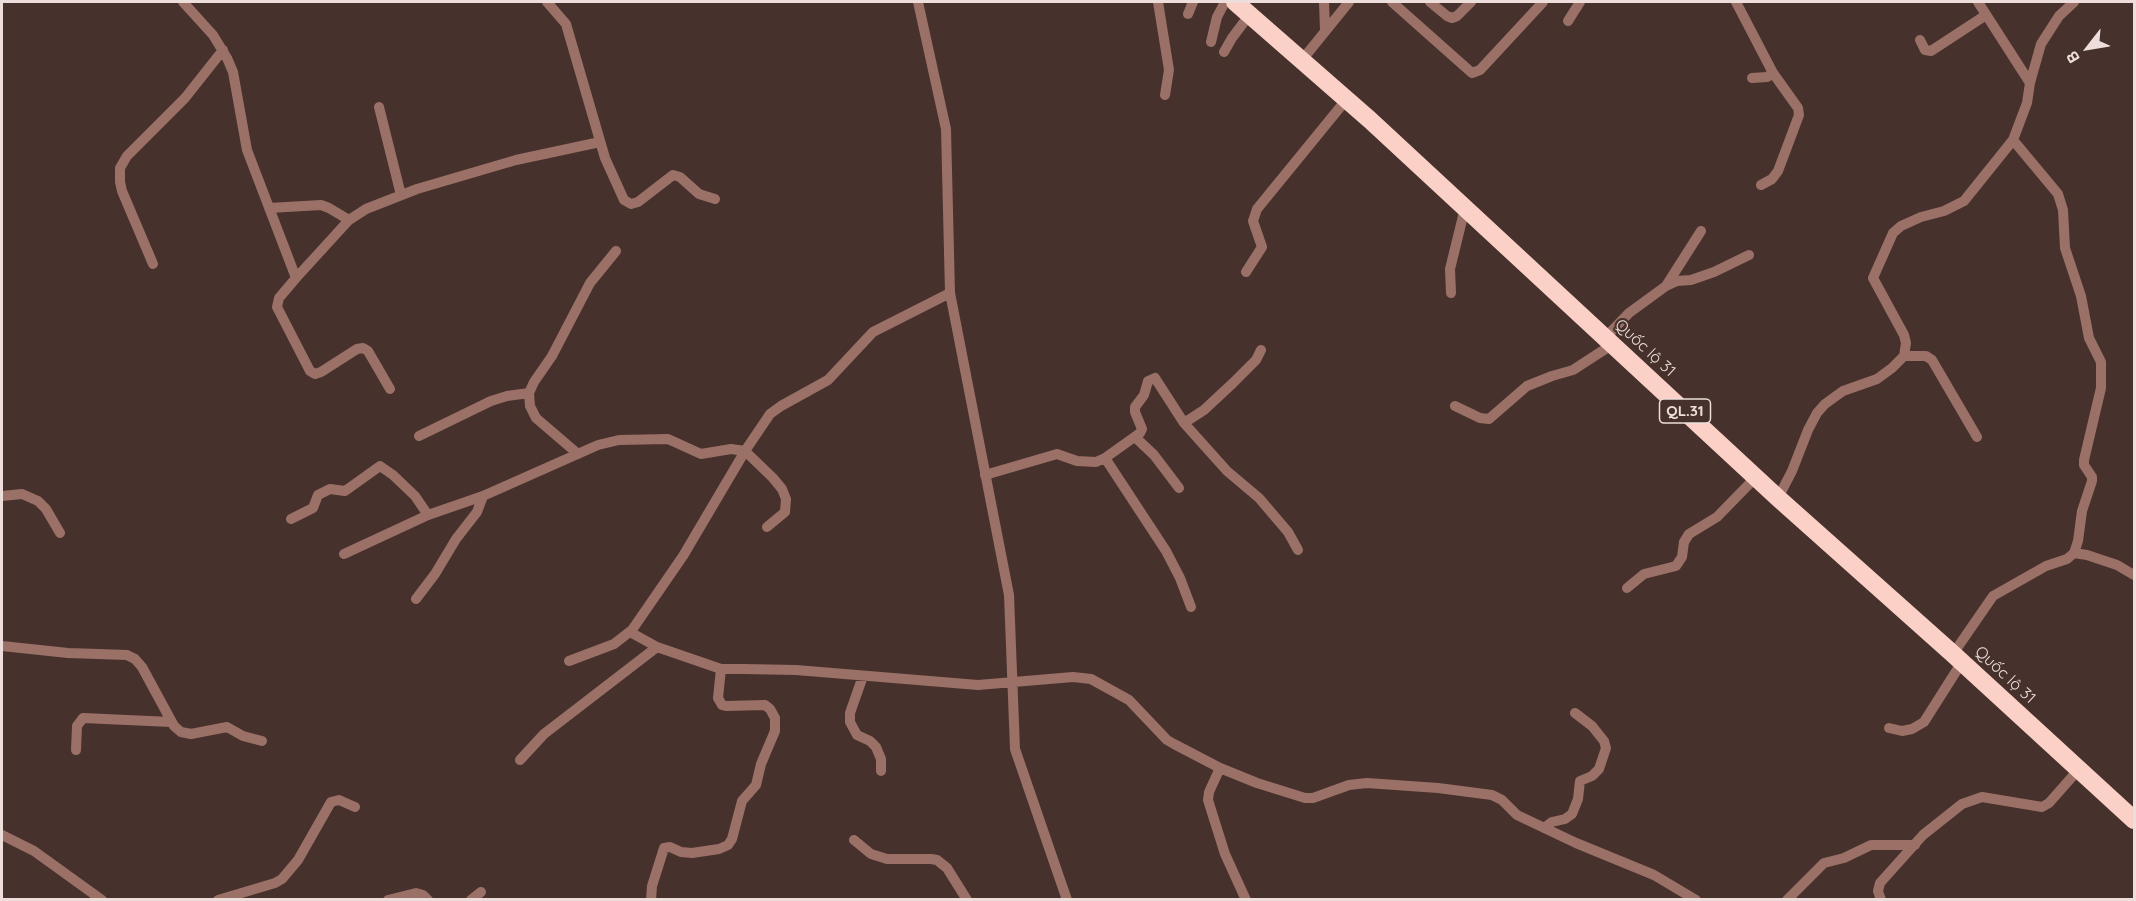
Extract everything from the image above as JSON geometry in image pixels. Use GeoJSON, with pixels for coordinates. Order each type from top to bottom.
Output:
{"type":"FeatureCollection","features":[{"type":"Feature","properties":{"kind":"highway","name":"Quốc lộ 31"},"geometry":{"type":"LineString","coordinates":[[1235,2],[1464,207],[1608,343],[2134,820]]}},
{"type":"Feature","properties":{"kind":"street"},"geometry":{"type":"LineString","coordinates":[[183,2],[213,35],[223,50],[232,72],[244,140],[296,278]]}},
{"type":"Feature","properties":{"kind":"street"},"geometry":{"type":"LineString","coordinates":[[547,2],[566,24],[600,142],[611,175],[624,200],[628,203],[638,202],[673,175],[678,176],[699,194],[715,199]]}},
{"type":"Feature","properties":{"kind":"street"},"geometry":{"type":"LineString","coordinates":[[918,2],[946,129],[950,293],[1009,595],[1016,755],[1067,900]]}},
{"type":"Feature","properties":{"kind":"street"},"geometry":{"type":"LineString","coordinates":[[1158,2],[1169,70],[1165,94]]}},
{"type":"Feature","properties":{"kind":"street"},"geometry":{"type":"LineString","coordinates":[[1188,14],[1192,2]]}},
{"type":"Feature","properties":{"kind":"street"},"geometry":{"type":"LineString","coordinates":[[1211,42],[1217,17],[1225,2]]}},
{"type":"Feature","properties":{"kind":"street"},"geometry":{"type":"LineString","coordinates":[[1324,2],[1326,30]]}},
{"type":"Feature","properties":{"kind":"street"},"geometry":{"type":"LineString","coordinates":[[1302,60],[1349,2]]}},
{"type":"Feature","properties":{"kind":"street"},"geometry":{"type":"LineString","coordinates":[[1392,2],[1472,73],[1480,70],[1543,2]]}},
{"type":"Feature","properties":{"kind":"street"},"geometry":{"type":"LineString","coordinates":[[1430,2],[1446,16],[1452,18],[1471,2]]}},
{"type":"Feature","properties":{"kind":"street"},"geometry":{"type":"LineString","coordinates":[[1568,21],[1580,2]]}},
{"type":"Feature","properties":{"kind":"street"},"geometry":{"type":"LineString","coordinates":[[1736,2],[1773,73],[1793,99],[1799,115],[1778,171],[1772,179],[1761,185]]}},
{"type":"Feature","properties":{"kind":"street"},"geometry":{"type":"LineString","coordinates":[[1978,2],[2030,83]]}},
{"type":"Feature","properties":{"kind":"street"},"geometry":{"type":"LineString","coordinates":[[1779,498],[1817,413],[1843,391],[1877,379],[1904,356],[1906,343],[1904,336],[1873,278],[1893,233],[1901,226],[1944,211],[1964,201],[2013,140],[2028,103],[2030,83],[2041,44],[2059,16],[2074,2]]}},
{"type":"Feature","properties":{"kind":"street"},"geometry":{"type":"LineString","coordinates":[[1224,52],[1250,14]]}},
{"type":"Feature","properties":{"kind":"street"},"geometry":{"type":"LineString","coordinates":[[1920,39],[1925,50],[1931,51],[1986,15]]}},
{"type":"Feature","properties":{"kind":"street"},"geometry":{"type":"LineString","coordinates":[[153,264],[122,190],[120,168],[127,156],[185,98],[223,50]]}},
{"type":"Feature","properties":{"kind":"street"},"geometry":{"type":"LineString","coordinates":[[1752,78],[1767,77],[1773,73]]}},
{"type":"Feature","properties":{"kind":"street"},"geometry":{"type":"LineString","coordinates":[[1246,272],[1262,247],[1253,221],[1257,209],[1346,100]]}},
{"type":"Feature","properties":{"kind":"street"},"geometry":{"type":"LineString","coordinates":[[379,107],[401,195]]}},
{"type":"Feature","properties":{"kind":"street"},"geometry":{"type":"LineString","coordinates":[[1890,728],[1902,731],[1912,729],[1924,722],[1993,596],[2046,566],[2067,559],[2074,553],[2079,541],[2082,511],[2092,481],[2084,460],[2101,388],[2101,362],[2089,338],[2081,296],[2065,248],[2063,210],[2058,194],[2013,140]]}},
{"type":"Feature","properties":{"kind":"street"},"geometry":{"type":"LineString","coordinates":[[390,389],[368,351],[363,348],[357,349],[318,373],[310,371],[277,307],[279,298],[348,220],[366,209],[401,195],[516,160],[600,142]]}},
{"type":"Feature","properties":{"kind":"street"},"geometry":{"type":"LineString","coordinates":[[269,208],[321,205],[348,220]]}},
{"type":"Feature","properties":{"kind":"street"},"geometry":{"type":"LineString","coordinates":[[1451,293],[1450,268],[1464,207]]}},
{"type":"Feature","properties":{"kind":"street"},"geometry":{"type":"LineString","coordinates":[[1666,286],[1701,231]]}},
{"type":"Feature","properties":{"kind":"street"},"geometry":{"type":"LineString","coordinates":[[578,454],[536,418],[530,406],[529,393],[552,356],[590,283],[616,251]]}},
{"type":"Feature","properties":{"kind":"street"},"geometry":{"type":"LineString","coordinates":[[1455,406],[1480,418],[1489,419],[1527,386],[1573,370],[1608,343],[1629,313],[1666,286],[1714,272],[1749,255]]}},
{"type":"Feature","properties":{"kind":"street"},"geometry":{"type":"LineString","coordinates":[[569,661],[607,647],[630,632],[683,556],[745,451],[765,421],[776,410],[828,380],[873,332],[950,293]]}},
{"type":"Feature","properties":{"kind":"street"},"geometry":{"type":"LineString","coordinates":[[1184,423],[1217,398],[1256,360],[1261,350]]}},
{"type":"Feature","properties":{"kind":"street"},"geometry":{"type":"LineString","coordinates":[[1904,356],[1926,356],[1932,360],[1977,437]]}},
{"type":"Feature","properties":{"kind":"street"},"geometry":{"type":"LineString","coordinates":[[985,475],[1057,454],[1077,461],[1096,462],[1105,458],[1136,438],[1142,429],[1135,406],[1144,395],[1148,381],[1153,378],[1184,423],[1227,471],[1259,498],[1288,532],[1298,550]]}},
{"type":"Feature","properties":{"kind":"street"},"geometry":{"type":"LineString","coordinates":[[419,436],[491,401],[529,393]]}},
{"type":"Feature","properties":{"kind":"street"},"geometry":{"type":"LineString","coordinates":[[1136,438],[1154,454],[1179,488]]}},
{"type":"Feature","properties":{"kind":"street"},"geometry":{"type":"LineString","coordinates":[[344,554],[428,515],[483,496],[613,441],[659,439],[675,441],[701,454],[731,449],[745,451],[773,478],[782,489],[786,499],[786,512],[767,527]]}},
{"type":"Feature","properties":{"kind":"street"},"geometry":{"type":"LineString","coordinates":[[1105,458],[1166,551],[1191,607]]}},
{"type":"Feature","properties":{"kind":"street"},"geometry":{"type":"LineString","coordinates":[[291,519],[313,508],[318,495],[330,489],[345,491],[380,466],[415,496],[428,515]]}},
{"type":"Feature","properties":{"kind":"street"},"geometry":{"type":"LineString","coordinates":[[1627,588],[1644,574],[1676,566],[1682,557],[1684,542],[1689,534],[1717,517],[1756,477]]}},
{"type":"Feature","properties":{"kind":"street"},"geometry":{"type":"LineString","coordinates":[[2,496],[22,494],[38,501],[46,509],[60,533]]}},
{"type":"Feature","properties":{"kind":"street"},"geometry":{"type":"LineString","coordinates":[[416,599],[477,512],[483,496]]}},
{"type":"Feature","properties":{"kind":"street"},"geometry":{"type":"LineString","coordinates":[[2074,553],[2117,565],[2134,575]]}},
{"type":"Feature","properties":{"kind":"street"},"geometry":{"type":"LineString","coordinates":[[630,632],[657,647],[721,669],[796,670],[978,685],[1073,677],[1091,679],[1129,700],[1167,740],[1220,768],[1257,783],[1305,798],[1319,797],[1349,786],[1368,783],[1492,795],[1502,800],[1517,815],[1654,875],[1696,900]]}},
{"type":"Feature","properties":{"kind":"street"},"geometry":{"type":"LineString","coordinates":[[2,646],[68,653],[119,653],[132,657],[142,667],[177,729],[187,734],[227,727],[247,738],[262,741]]}},
{"type":"Feature","properties":{"kind":"street"},"geometry":{"type":"LineString","coordinates":[[520,760],[544,734],[657,647]]}},
{"type":"Feature","properties":{"kind":"street"},"geometry":{"type":"LineString","coordinates":[[651,900],[652,886],[664,848],[670,847],[681,852],[692,853],[719,849],[730,842],[742,801],[754,789],[761,764],[774,737],[775,718],[768,706],[761,704],[726,706],[719,702],[721,669]]}},
{"type":"Feature","properties":{"kind":"street"},"geometry":{"type":"LineString","coordinates":[[863,676],[850,713],[850,722],[857,735],[870,741],[876,747],[881,759],[881,771]]}},
{"type":"Feature","properties":{"kind":"street"},"geometry":{"type":"LineString","coordinates":[[1544,828],[1572,814],[1578,800],[1580,781],[1592,776],[1599,769],[1606,748],[1604,741],[1592,726],[1575,713]]}},
{"type":"Feature","properties":{"kind":"street"},"geometry":{"type":"LineString","coordinates":[[76,750],[77,726],[83,718],[171,722]]}},
{"type":"Feature","properties":{"kind":"street"},"geometry":{"type":"LineString","coordinates":[[1220,768],[1209,792],[1208,800],[1225,854],[1246,900]]}},
{"type":"Feature","properties":{"kind":"street"},"geometry":{"type":"LineString","coordinates":[[1881,900],[1878,891],[1880,883],[1915,845],[1954,809],[1982,797],[2042,807],[2079,769]]}},
{"type":"Feature","properties":{"kind":"street"},"geometry":{"type":"LineString","coordinates":[[218,900],[279,881],[286,876],[298,860],[331,802],[339,800],[355,807]]}},
{"type":"Feature","properties":{"kind":"street"},"geometry":{"type":"LineString","coordinates":[[2,835],[34,851],[102,900]]}},
{"type":"Feature","properties":{"kind":"street"},"geometry":{"type":"LineString","coordinates":[[854,840],[876,856],[887,859],[937,860],[947,868],[967,900]]}},
{"type":"Feature","properties":{"kind":"street"},"geometry":{"type":"LineString","coordinates":[[1787,900],[1824,863],[1840,860],[1870,845],[1915,845]]}},
{"type":"Feature","properties":{"kind":"street"},"geometry":{"type":"LineString","coordinates":[[471,900],[481,892]]}},
{"type":"Feature","properties":{"kind":"street"},"geometry":{"type":"LineString","coordinates":[[388,900],[416,893],[428,900]]}}]}
